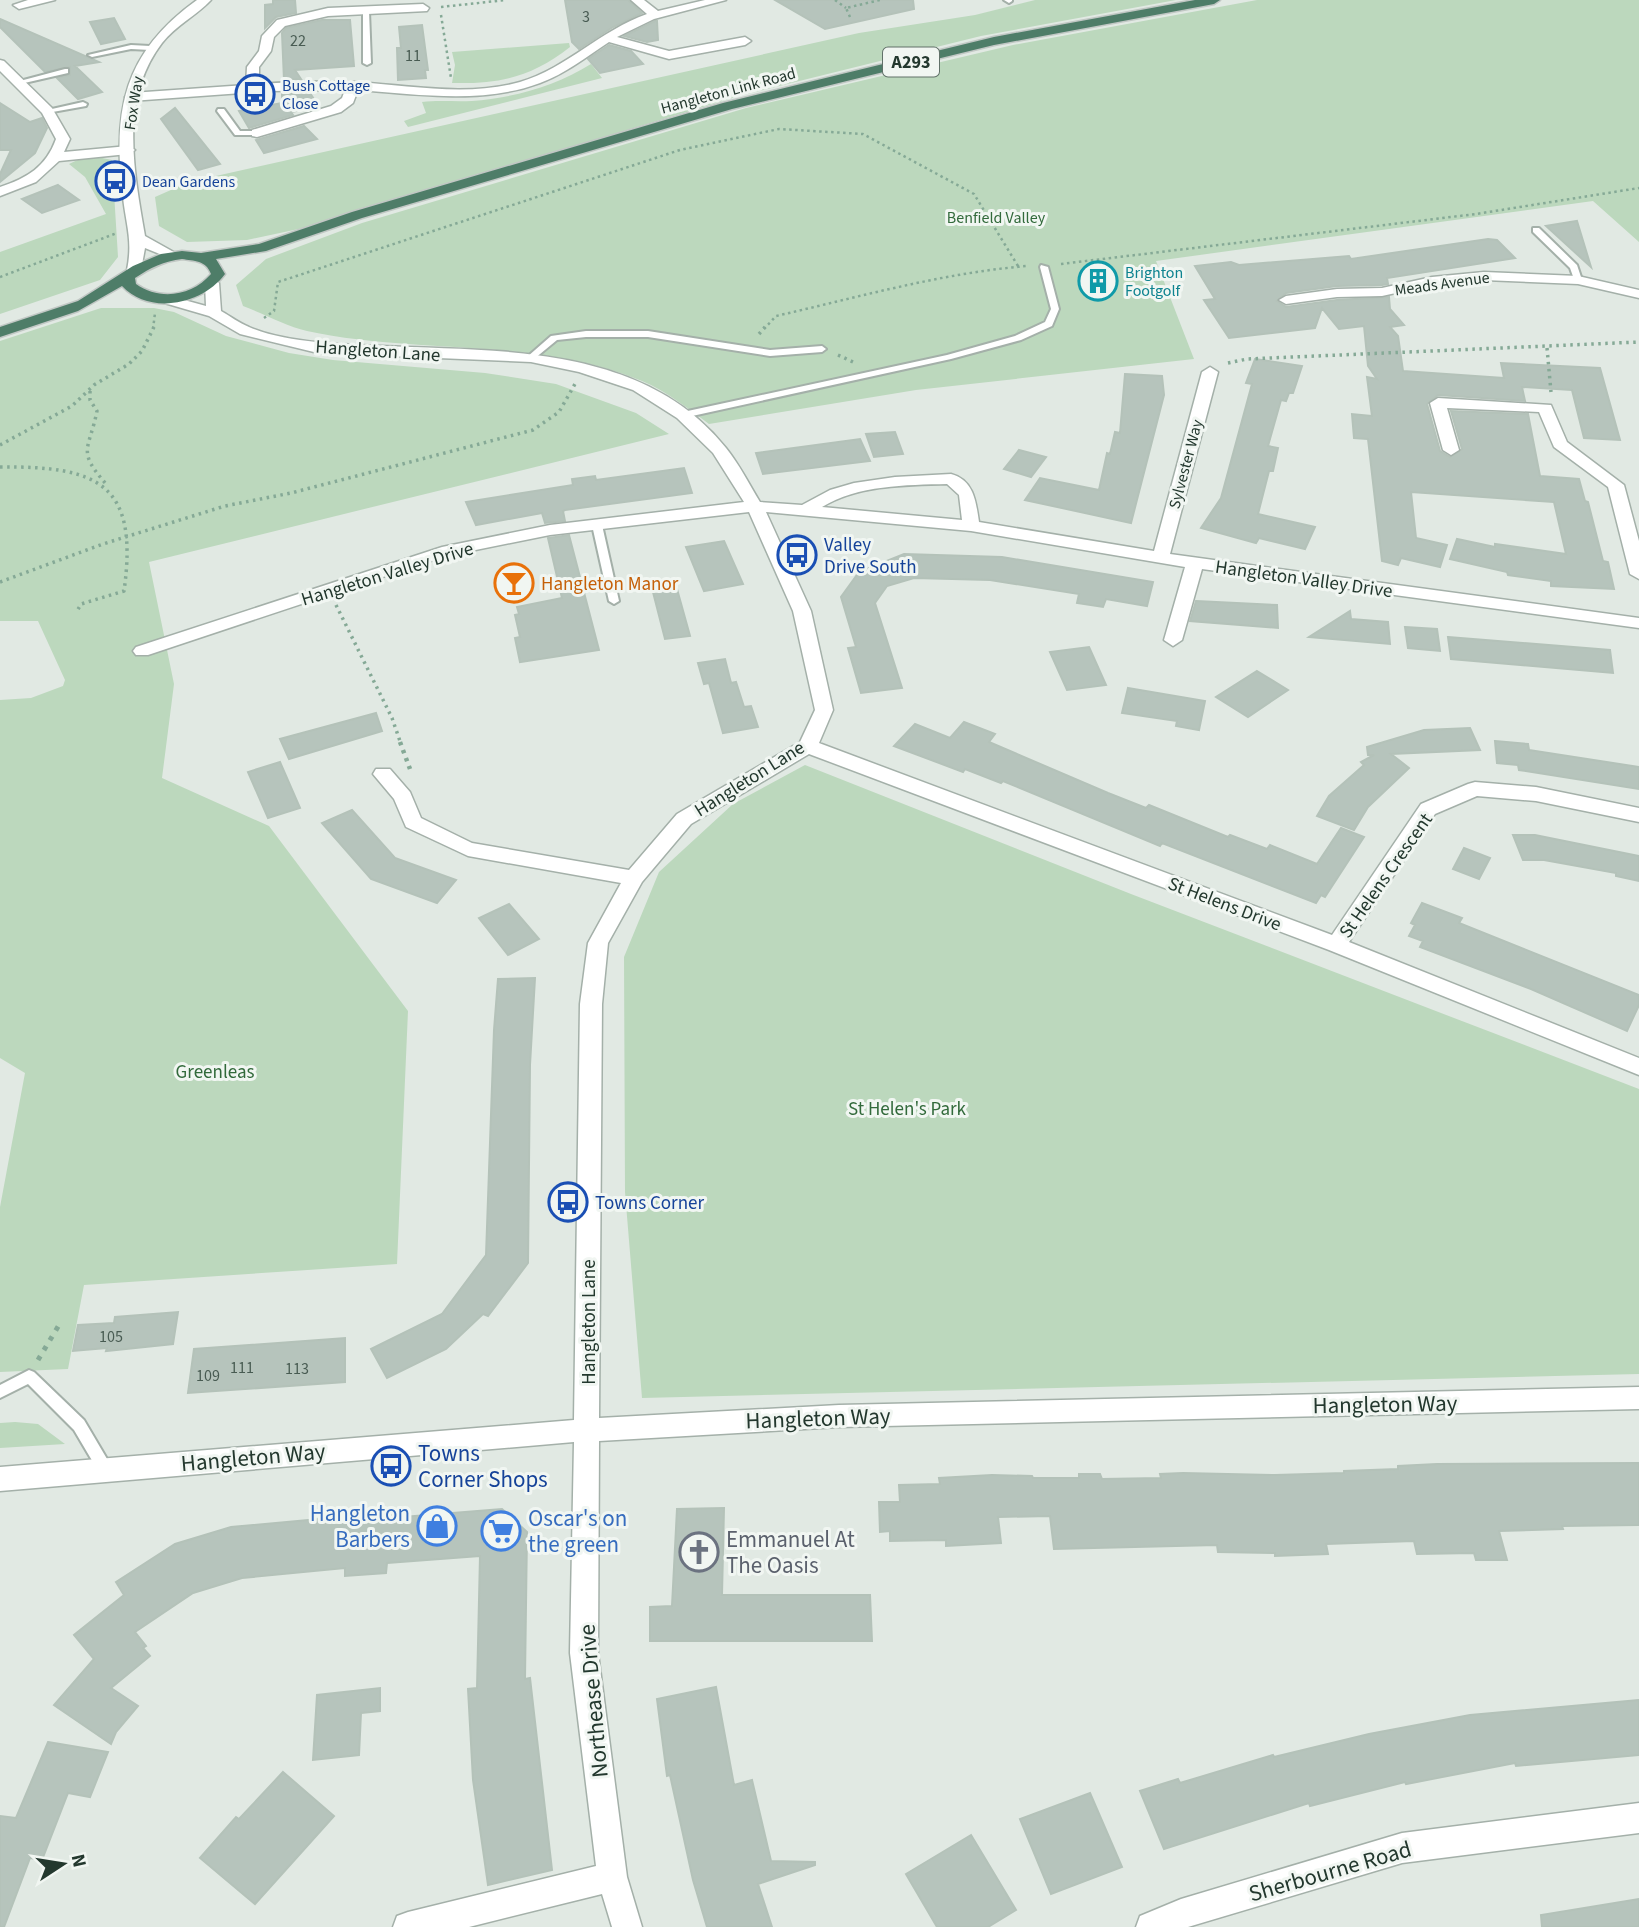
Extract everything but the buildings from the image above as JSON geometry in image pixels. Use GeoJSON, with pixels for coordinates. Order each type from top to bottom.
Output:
{"type":"FeatureCollection","features":[{"type":"Feature","properties":{"kind":"highway","name":"Hangleton Link Road"},"geometry":{"type":"LineString","coordinates":[[172,255],[202,257],[261,248],[357,215],[728,106],[994,41],[1214,0]]}},
{"type":"Feature","properties":{"kind":"highway","name":"Hangleton Link Road"},"geometry":{"type":"LineString","coordinates":[[157,301],[199,292],[261,248]]}},
{"type":"Feature","properties":{"kind":"highway"},"geometry":{"type":"LineString","coordinates":[[0,332],[83,304],[150,260],[172,255]]}},
{"type":"Feature","properties":{"kind":"highway"},"geometry":{"type":"LineString","coordinates":[[202,257],[211,261],[215,279]]}},
{"type":"Feature","properties":{"kind":"highway"},"geometry":{"type":"LineString","coordinates":[[131,274],[129,286],[136,293],[157,301]]}},
{"type":"Feature","properties":{"kind":"highway"},"geometry":{"type":"LineString","coordinates":[[83,304],[157,301]]}},
{"type":"Feature","properties":{"kind":"street"},"geometry":{"type":"LineString","coordinates":[[19,5],[49,0]]}},
{"type":"Feature","properties":{"kind":"street","name":"Fox Way"},"geometry":{"type":"LineString","coordinates":[[128,150],[131,97],[137,72],[150,48],[168,28],[205,0]]}},
{"type":"Feature","properties":{"kind":"street"},"geometry":{"type":"LineString","coordinates":[[637,0],[657,16]]}},
{"type":"Feature","properties":{"kind":"street"},"geometry":{"type":"LineString","coordinates":[[131,97],[252,88],[353,86],[445,94],[483,92],[522,85],[551,75],[631,24],[720,0]]}},
{"type":"Feature","properties":{"kind":"street"},"geometry":{"type":"LineString","coordinates":[[252,88],[254,67],[265,51],[268,36],[281,23],[329,6],[366,11],[423,8]]}},
{"type":"Feature","properties":{"kind":"street"},"geometry":{"type":"LineString","coordinates":[[607,38],[669,55],[745,41]]}},
{"type":"Feature","properties":{"kind":"street"},"geometry":{"type":"LineString","coordinates":[[0,64],[47,111],[63,139],[58,157],[45,170],[32,179],[0,192]]}},
{"type":"Feature","properties":{"kind":"street"},"geometry":{"type":"LineString","coordinates":[[257,133],[336,109],[348,100],[353,86]]}},
{"type":"Feature","properties":{"kind":"street"},"geometry":{"type":"LineString","coordinates":[[58,157],[128,150],[129,192],[137,233],[131,274]]}},
{"type":"Feature","properties":{"kind":"street"},"geometry":{"type":"LineString","coordinates":[[137,233],[172,255]]}},
{"type":"Feature","properties":{"kind":"street","name":"Meads Avenue"},"geometry":{"type":"LineString","coordinates":[[1286,300],[1337,293],[1382,292],[1432,281],[1484,276],[1578,280],[1639,294]]}},
{"type":"Feature","properties":{"kind":"street"},"geometry":{"type":"LineString","coordinates":[[214,313],[215,279]]}},
{"type":"Feature","properties":{"kind":"street","name":"Hangleton Lane"},"geometry":{"type":"LineString","coordinates":[[157,301],[214,313],[245,331],[318,348],[531,357],[583,368],[638,387],[683,415],[719,450],[755,506],[802,611],[824,710],[808,746],[684,819],[634,878],[598,943],[591,1004],[587,1430]]}},
{"type":"Feature","properties":{"kind":"street","name":"Sylvester Way"},"geometry":{"type":"LineString","coordinates":[[1161,556],[1210,372]]}},
{"type":"Feature","properties":{"kind":"street"},"geometry":{"type":"LineString","coordinates":[[1451,450],[1438,403],[1545,408],[1560,444],[1616,485],[1639,574]]}},
{"type":"Feature","properties":{"kind":"street"},"geometry":{"type":"LineString","coordinates":[[804,511],[817,500],[834,493],[916,480],[951,479],[967,494],[971,526]]}},
{"type":"Feature","properties":{"kind":"street","name":"Hangleton Valley Drive"},"geometry":{"type":"LineString","coordinates":[[142,651],[442,552],[550,530],[755,506],[971,526],[1195,563],[1639,622]]}},
{"type":"Feature","properties":{"kind":"street"},"geometry":{"type":"LineString","coordinates":[[1173,640],[1195,563]]}},
{"type":"Feature","properties":{"kind":"street","name":"St Helens Drive"},"geometry":{"type":"LineString","coordinates":[[808,746],[1336,945],[1639,1067]]}},
{"type":"Feature","properties":{"kind":"street"},"geometry":{"type":"LineString","coordinates":[[383,774],[403,797],[414,822],[468,849],[634,878]]}},
{"type":"Feature","properties":{"kind":"street","name":"St Helens Crescent"},"geometry":{"type":"LineString","coordinates":[[1336,945],[1428,809],[1475,789],[1536,794],[1639,815]]}},
{"type":"Feature","properties":{"kind":"street","name":"Hangleton Way"},"geometry":{"type":"LineString","coordinates":[[0,1479],[587,1430],[839,1416],[1639,1398]]}},
{"type":"Feature","properties":{"kind":"street","name":"Northease Drive"},"geometry":{"type":"LineString","coordinates":[[587,1430],[584,1653],[612,1877],[627,1927]]}},
{"type":"Feature","properties":{"kind":"street","name":"Sherbourne Road"},"geometry":{"type":"LineString","coordinates":[[1151,1927],[1181,1914],[1402,1848],[1639,1818]]}},
{"type":"Feature","properties":{"kind":"street"},"geometry":{"type":"LineString","coordinates":[[408,1927],[612,1877]]}},
{"type":"Feature","properties":{"kind":"lane"},"geometry":{"type":"LineString","coordinates":[[366,11],[367,63]]}},
{"type":"Feature","properties":{"kind":"lane"},"geometry":{"type":"LineString","coordinates":[[92,55],[131,47],[150,48]]}},
{"type":"Feature","properties":{"kind":"lane"},"geometry":{"type":"LineString","coordinates":[[25,87],[65,71]]}},
{"type":"Feature","properties":{"kind":"lane"},"geometry":{"type":"LineString","coordinates":[[47,111],[83,104]]}},
{"type":"Feature","properties":{"kind":"lane"},"geometry":{"type":"LineString","coordinates":[[221,111],[238,133],[257,133]]}},
{"type":"Feature","properties":{"kind":"lane"},"geometry":{"type":"LineString","coordinates":[[1536,230],[1574,268],[1578,280]]}},
{"type":"Feature","properties":{"kind":"lane"},"geometry":{"type":"LineString","coordinates":[[683,415],[948,357],[1018,338],[1049,324],[1055,309],[1044,267]]}},
{"type":"Feature","properties":{"kind":"lane"},"geometry":{"type":"LineString","coordinates":[[531,357],[554,338],[586,334],[648,334],[770,353],[822,349]]}},
{"type":"Feature","properties":{"kind":"lane"},"geometry":{"type":"LineString","coordinates":[[597,525],[614,601]]}},
{"type":"Feature","properties":{"kind":"lane"},"geometry":{"type":"LineString","coordinates":[[0,1392],[29,1376],[79,1425],[105,1469]]}},
{"type":"Feature","properties":{"kind":"path"},"geometry":{"type":"LineString","coordinates":[[423,8],[506,0]]}},
{"type":"Feature","properties":{"kind":"path"},"geometry":{"type":"LineString","coordinates":[[835,0],[846,8],[850,17]]}},
{"type":"Feature","properties":{"kind":"path"},"geometry":{"type":"LineString","coordinates":[[846,8],[880,0]]}},
{"type":"Feature","properties":{"kind":"path"},"geometry":{"type":"LineString","coordinates":[[440,7],[446,51],[453,71],[445,94]]}},
{"type":"Feature","properties":{"kind":"path"},"geometry":{"type":"LineString","coordinates":[[245,331],[274,311],[278,282],[680,150],[779,129],[863,134],[974,194],[1018,266]]}},
{"type":"Feature","properties":{"kind":"path"},"geometry":{"type":"LineString","coordinates":[[745,349],[776,316],[925,282],[1018,266],[1044,267],[1476,214],[1639,188]]}},
{"type":"Feature","properties":{"kind":"path"},"geometry":{"type":"LineString","coordinates":[[0,278],[137,233]]}},
{"type":"Feature","properties":{"kind":"path"},"geometry":{"type":"LineString","coordinates":[[0,445],[72,406],[90,388],[129,364],[142,351],[154,328],[157,301]]}},
{"type":"Feature","properties":{"kind":"path"},"geometry":{"type":"LineString","coordinates":[[1210,372],[1215,365],[1247,359],[1639,342]]}},
{"type":"Feature","properties":{"kind":"path"},"geometry":{"type":"LineString","coordinates":[[1545,408],[1553,389],[1547,348]]}},
{"type":"Feature","properties":{"kind":"path"},"geometry":{"type":"LineString","coordinates":[[0,582],[128,536],[225,506],[291,493],[533,430],[550,423],[562,411],[583,368]]}},
{"type":"Feature","properties":{"kind":"path"},"geometry":{"type":"LineString","coordinates":[[76,613],[81,604],[124,592],[129,570],[128,536],[120,508],[104,481],[90,466],[86,454],[88,437],[97,411],[90,400],[90,388]]}},
{"type":"Feature","properties":{"kind":"path"},"geometry":{"type":"LineString","coordinates":[[0,467],[48,466],[81,473],[102,484],[114,498]]}},
{"type":"Feature","properties":{"kind":"path"},"geometry":{"type":"LineString","coordinates":[[327,590],[392,718],[415,781],[403,797]]}},
{"type":"Feature","properties":{"kind":"path"},"geometry":{"type":"LineString","coordinates":[[29,1376],[59,1325]]}},
{"type":"Feature","properties":{"kind":"green space"},"geometry":{"type":"Polygon","coordinates":[[[1035,0],[1176,0],[981,36],[739,96],[308,227],[247,240],[187,242],[159,226],[155,197],[189,182],[859,33],[975,15],[1035,0]]]}},
{"type":"Feature","properties":{"kind":"green space","name":"Benfield Valley"},"geometry":{"type":"Polygon","coordinates":[[[1257,0],[1639,0],[1639,242],[1593,201],[1156,261],[1194,359],[916,390],[709,424],[651,385],[602,367],[519,352],[391,343],[307,331],[243,306],[236,285],[266,259],[362,223],[746,108],[1013,45],[1257,0]]]}},
{"type":"Feature","properties":{"kind":"green space"},"geometry":{"type":"Polygon","coordinates":[[[569,43],[570,47],[556,57],[515,77],[485,82],[452,83],[455,65],[452,52],[569,43]]]}},
{"type":"Feature","properties":{"kind":"green space"},"geometry":{"type":"Polygon","coordinates":[[[591,64],[602,78],[408,127],[404,121],[426,113],[422,102],[472,101],[518,94],[549,85],[591,64]]]}},
{"type":"Feature","properties":{"kind":"green space"},"geometry":{"type":"Polygon","coordinates":[[[88,155],[112,160],[118,257],[100,280],[0,314],[0,252],[106,214],[85,177],[69,164],[88,155]]]}},
{"type":"Feature","properties":{"kind":"green space","name":"Greenleas"},"geometry":{"type":"Polygon","coordinates":[[[101,308],[154,308],[174,312],[226,336],[289,353],[333,360],[485,373],[556,384],[636,413],[669,434],[149,562],[174,684],[162,778],[269,826],[408,1011],[397,1264],[84,1285],[68,1369],[0,1372],[0,1207],[25,1073],[0,1058],[0,700],[31,698],[63,686],[65,680],[38,621],[0,621],[0,341],[101,308]]]}},
{"type":"Feature","properties":{"kind":"green space","name":"St Helen's Park"},"geometry":{"type":"Polygon","coordinates":[[[805,765],[1131,894],[1639,1089],[1639,1374],[642,1398],[625,1192],[624,957],[659,872],[733,804],[805,765]]]}},
{"type":"Feature","properties":{"kind":"green space"},"geometry":{"type":"Polygon","coordinates":[[[0,1423],[38,1424],[65,1444],[0,1448],[0,1423]]]}},
{"type":"Feature","properties":{"kind":"place","name":"Bush Cottage Close"},"geometry":{"type":"Point","coordinates":[255,94]}},
{"type":"Feature","properties":{"kind":"place","name":"Dean Gardens"},"geometry":{"type":"Point","coordinates":[115,181]}},
{"type":"Feature","properties":{"kind":"place","name":"Brighton Footgolf"},"geometry":{"type":"Point","coordinates":[1098,281]}},
{"type":"Feature","properties":{"kind":"place","name":"Valley Drive South"},"geometry":{"type":"Point","coordinates":[797,555]}},
{"type":"Feature","properties":{"kind":"place","name":"Hangleton Manor"},"geometry":{"type":"Point","coordinates":[514,583]}},
{"type":"Feature","properties":{"kind":"place","name":"Towns Corner"},"geometry":{"type":"Point","coordinates":[568,1202]}},
{"type":"Feature","properties":{"kind":"place","name":"Towns Corner Shops"},"geometry":{"type":"Point","coordinates":[391,1466]}},
{"type":"Feature","properties":{"kind":"place","name":"Hangleton Barbers"},"geometry":{"type":"Point","coordinates":[437,1526]}},
{"type":"Feature","properties":{"kind":"place","name":"Oscar's on the green"},"geometry":{"type":"Point","coordinates":[501,1531]}},
{"type":"Feature","properties":{"kind":"place","name":"Emmanuel At The Oasis"},"geometry":{"type":"Point","coordinates":[699,1552]}}]}
